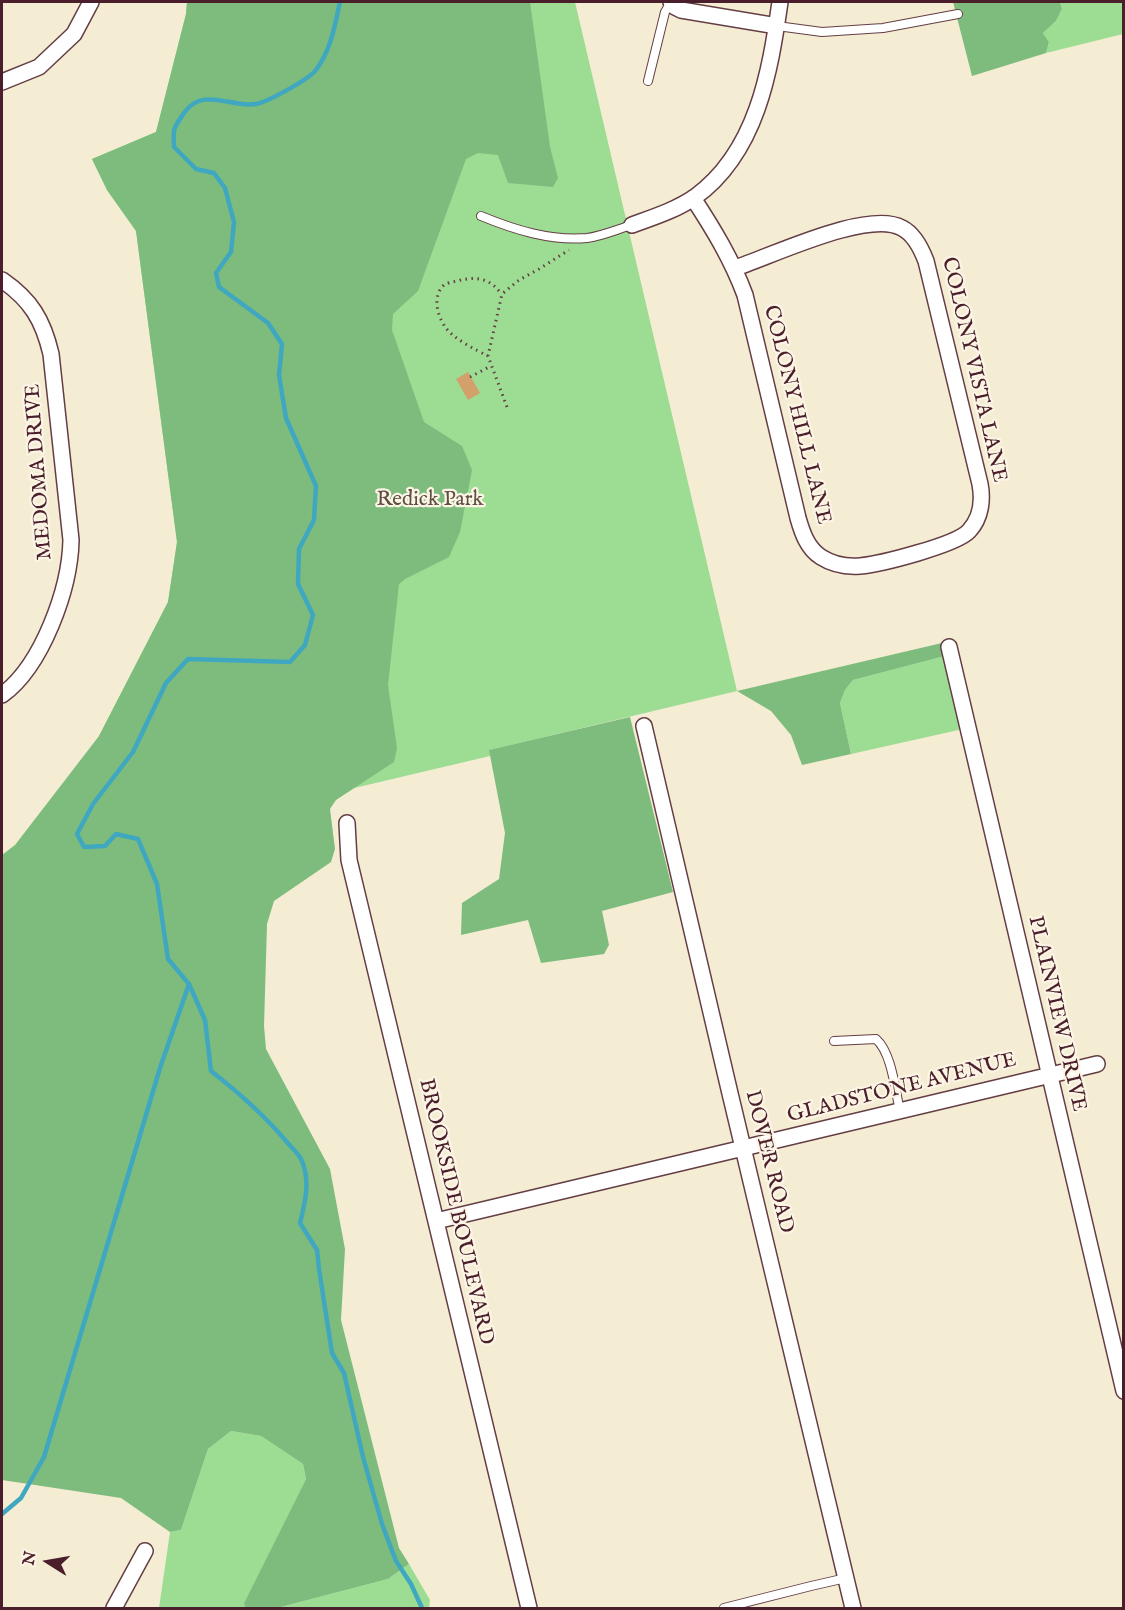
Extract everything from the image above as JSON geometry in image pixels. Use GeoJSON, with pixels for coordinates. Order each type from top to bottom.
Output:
{"type":"FeatureCollection","features":[{"type":"Feature","properties":{"kind":"street"},"geometry":{"type":"LineString","coordinates":[[2,82],[39,67],[74,34],[91,2]]}},
{"type":"Feature","properties":{"kind":"street"},"geometry":{"type":"LineString","coordinates":[[671,2],[681,10],[777,26]]}},
{"type":"Feature","properties":{"kind":"street"},"geometry":{"type":"LineString","coordinates":[[633,225],[675,209],[693,198],[705,189],[735,155],[750,129],[767,79],[780,2]]}},
{"type":"Feature","properties":{"kind":"street","name":"COLONY HILL LANE"},"geometry":{"type":"LineString","coordinates":[[693,198],[720,239],[735,268],[745,295],[798,518],[809,545],[819,556],[839,564],[861,566],[944,546],[961,538],[974,524]]}},
{"type":"Feature","properties":{"kind":"street","name":"COLONY VISTA LANE"},"geometry":{"type":"LineString","coordinates":[[735,268],[825,235],[864,224],[890,224],[903,228],[913,237],[926,261],[980,484],[981,504],[974,524]]}},
{"type":"Feature","properties":{"kind":"street","name":"MEDOMA DRIVE"},"geometry":{"type":"LineString","coordinates":[[2,280],[17,291],[34,310],[45,330],[51,354],[71,540],[67,575],[58,607],[34,660],[15,684],[2,695]]}},
{"type":"Feature","properties":{"kind":"street","name":"PLAINVIEW DRIVE"},"geometry":{"type":"LineString","coordinates":[[949,647],[1124,1391]]}},
{"type":"Feature","properties":{"kind":"street","name":"DOVER ROAD"},"geometry":{"type":"LineString","coordinates":[[644,726],[742,1149],[853,1608]]}},
{"type":"Feature","properties":{"kind":"street","name":"BROOKSIDE BOULEVARD"},"geometry":{"type":"LineString","coordinates":[[346,823],[350,860],[529,1608]]}},
{"type":"Feature","properties":{"kind":"street","name":"GLADSTONE AVENUE"},"geometry":{"type":"LineString","coordinates":[[436,1221],[1097,1064]]}},
{"type":"Feature","properties":{"kind":"street"},"geometry":{"type":"LineString","coordinates":[[114,1608],[145,1551]]}},
{"type":"Feature","properties":{"kind":"lane"},"geometry":{"type":"LineString","coordinates":[[648,81],[664,12],[671,2]]}},
{"type":"Feature","properties":{"kind":"lane"},"geometry":{"type":"LineString","coordinates":[[777,26],[822,32],[883,28],[958,14]]}},
{"type":"Feature","properties":{"kind":"lane"},"geometry":{"type":"LineString","coordinates":[[481,216],[511,228],[549,237],[588,238],[633,225]]}},
{"type":"Feature","properties":{"kind":"lane"},"geometry":{"type":"LineString","coordinates":[[834,1041],[876,1039],[882,1044],[887,1054],[900,1111]]}},
{"type":"Feature","properties":{"kind":"lane"},"geometry":{"type":"LineString","coordinates":[[724,1608],[846,1578]]}},
{"type":"Feature","properties":{"kind":"path"},"geometry":{"type":"LineString","coordinates":[[507,407],[488,356],[502,294],[519,280],[588,238]]}},
{"type":"Feature","properties":{"kind":"path"},"geometry":{"type":"LineString","coordinates":[[488,356],[472,348],[446,328],[436,304],[438,294],[445,284],[469,278],[487,280],[495,285],[502,294]]}},
{"type":"Feature","properties":{"kind":"path"},"geometry":{"type":"LineString","coordinates":[[470,377],[491,366]]}},
{"type":"Feature","properties":{"kind":"green space","name":"Redick Park"},"geometry":{"type":"Polygon","coordinates":[[[187,2],[575,2],[737,691],[490,750],[490,756],[350,789],[349,785],[99,736],[168,602],[177,542],[136,231],[107,190],[92,159],[156,132],[186,14],[187,2]]]}},
{"type":"Feature","properties":{"kind":"green space"},"geometry":{"type":"Polygon","coordinates":[[[187,2],[530,2],[550,147],[558,178],[553,187],[508,183],[498,155],[478,153],[466,159],[418,291],[393,314],[392,330],[424,422],[462,446],[472,470],[460,532],[449,557],[399,584],[388,685],[397,748],[394,762],[336,800],[330,809],[335,849],[331,862],[274,901],[267,924],[264,1026],[266,1049],[330,1169],[345,1249],[341,1320],[399,1548],[409,1564],[388,1579],[277,1608],[245,1608],[244,1603],[306,1479],[303,1464],[261,1436],[231,1431],[208,1449],[181,1530],[170,1532],[121,1498],[2,1480],[2,855],[15,845],[99,736],[168,602],[177,542],[136,231],[107,190],[92,159],[156,132],[186,14],[187,2]]]}},
{"type":"Feature","properties":{"kind":"green space"},"geometry":{"type":"Polygon","coordinates":[[[953,2],[1060,2],[1062,9],[1056,21],[1043,33],[1049,42],[1046,53],[972,76],[953,2]]]}},
{"type":"Feature","properties":{"kind":"green space"},"geometry":{"type":"Polygon","coordinates":[[[1060,2],[1123,2],[1123,34],[1046,53],[1049,42],[1043,33],[1056,21],[1062,9],[1060,2]]]}},
{"type":"Feature","properties":{"kind":"green space"},"geometry":{"type":"Polygon","coordinates":[[[942,643],[945,656],[853,680],[845,690],[840,703],[851,754],[802,765],[791,735],[771,711],[737,691],[942,643]]]}},
{"type":"Feature","properties":{"kind":"green space"},"geometry":{"type":"Polygon","coordinates":[[[945,656],[963,729],[851,754],[840,703],[845,690],[853,680],[945,656]]]}},
{"type":"Feature","properties":{"kind":"green space"},"geometry":{"type":"Polygon","coordinates":[[[630,717],[673,892],[602,911],[609,945],[604,954],[541,963],[528,920],[461,935],[462,903],[499,879],[505,833],[489,750],[630,717]]]}},
{"type":"Feature","properties":{"kind":"green space"},"geometry":{"type":"Polygon","coordinates":[[[231,1431],[261,1436],[303,1464],[306,1479],[244,1603],[245,1608],[159,1608],[170,1532],[181,1530],[208,1449],[231,1431]]]}},
{"type":"Feature","properties":{"kind":"green space"},"geometry":{"type":"Polygon","coordinates":[[[409,1564],[430,1600],[429,1608],[277,1608],[388,1579],[409,1564]]]}},
{"type":"Feature","properties":{"kind":"building"},"geometry":{"type":"Polygon","coordinates":[[[468,372],[480,393],[468,400],[456,379],[468,372]]]}},
{"type":"Feature","properties":{"kind":"waterway"},"geometry":{"type":"LineString","coordinates":[[340,2],[329,46],[312,74],[278,95],[256,104],[208,99],[200,101],[191,105],[174,129],[174,147],[196,169],[214,173],[225,188],[234,222],[231,252],[216,273],[219,287],[268,323],[282,344],[279,375],[286,418],[316,486],[314,520],[299,549],[298,584],[313,615],[305,645],[290,662],[188,659],[166,683],[133,752],[93,804],[77,834],[84,847],[105,846],[116,834],[138,839],[157,884],[168,959],[189,984],[205,1020],[211,1071],[260,1113],[301,1159],[306,1183],[300,1223],[317,1250],[332,1353],[344,1373],[363,1457],[382,1524],[396,1561],[411,1584],[422,1608]]}},
{"type":"Feature","properties":{"kind":"waterway"},"geometry":{"type":"LineString","coordinates":[[2,1514],[21,1498],[44,1457],[160,1068],[189,984]]}}]}
